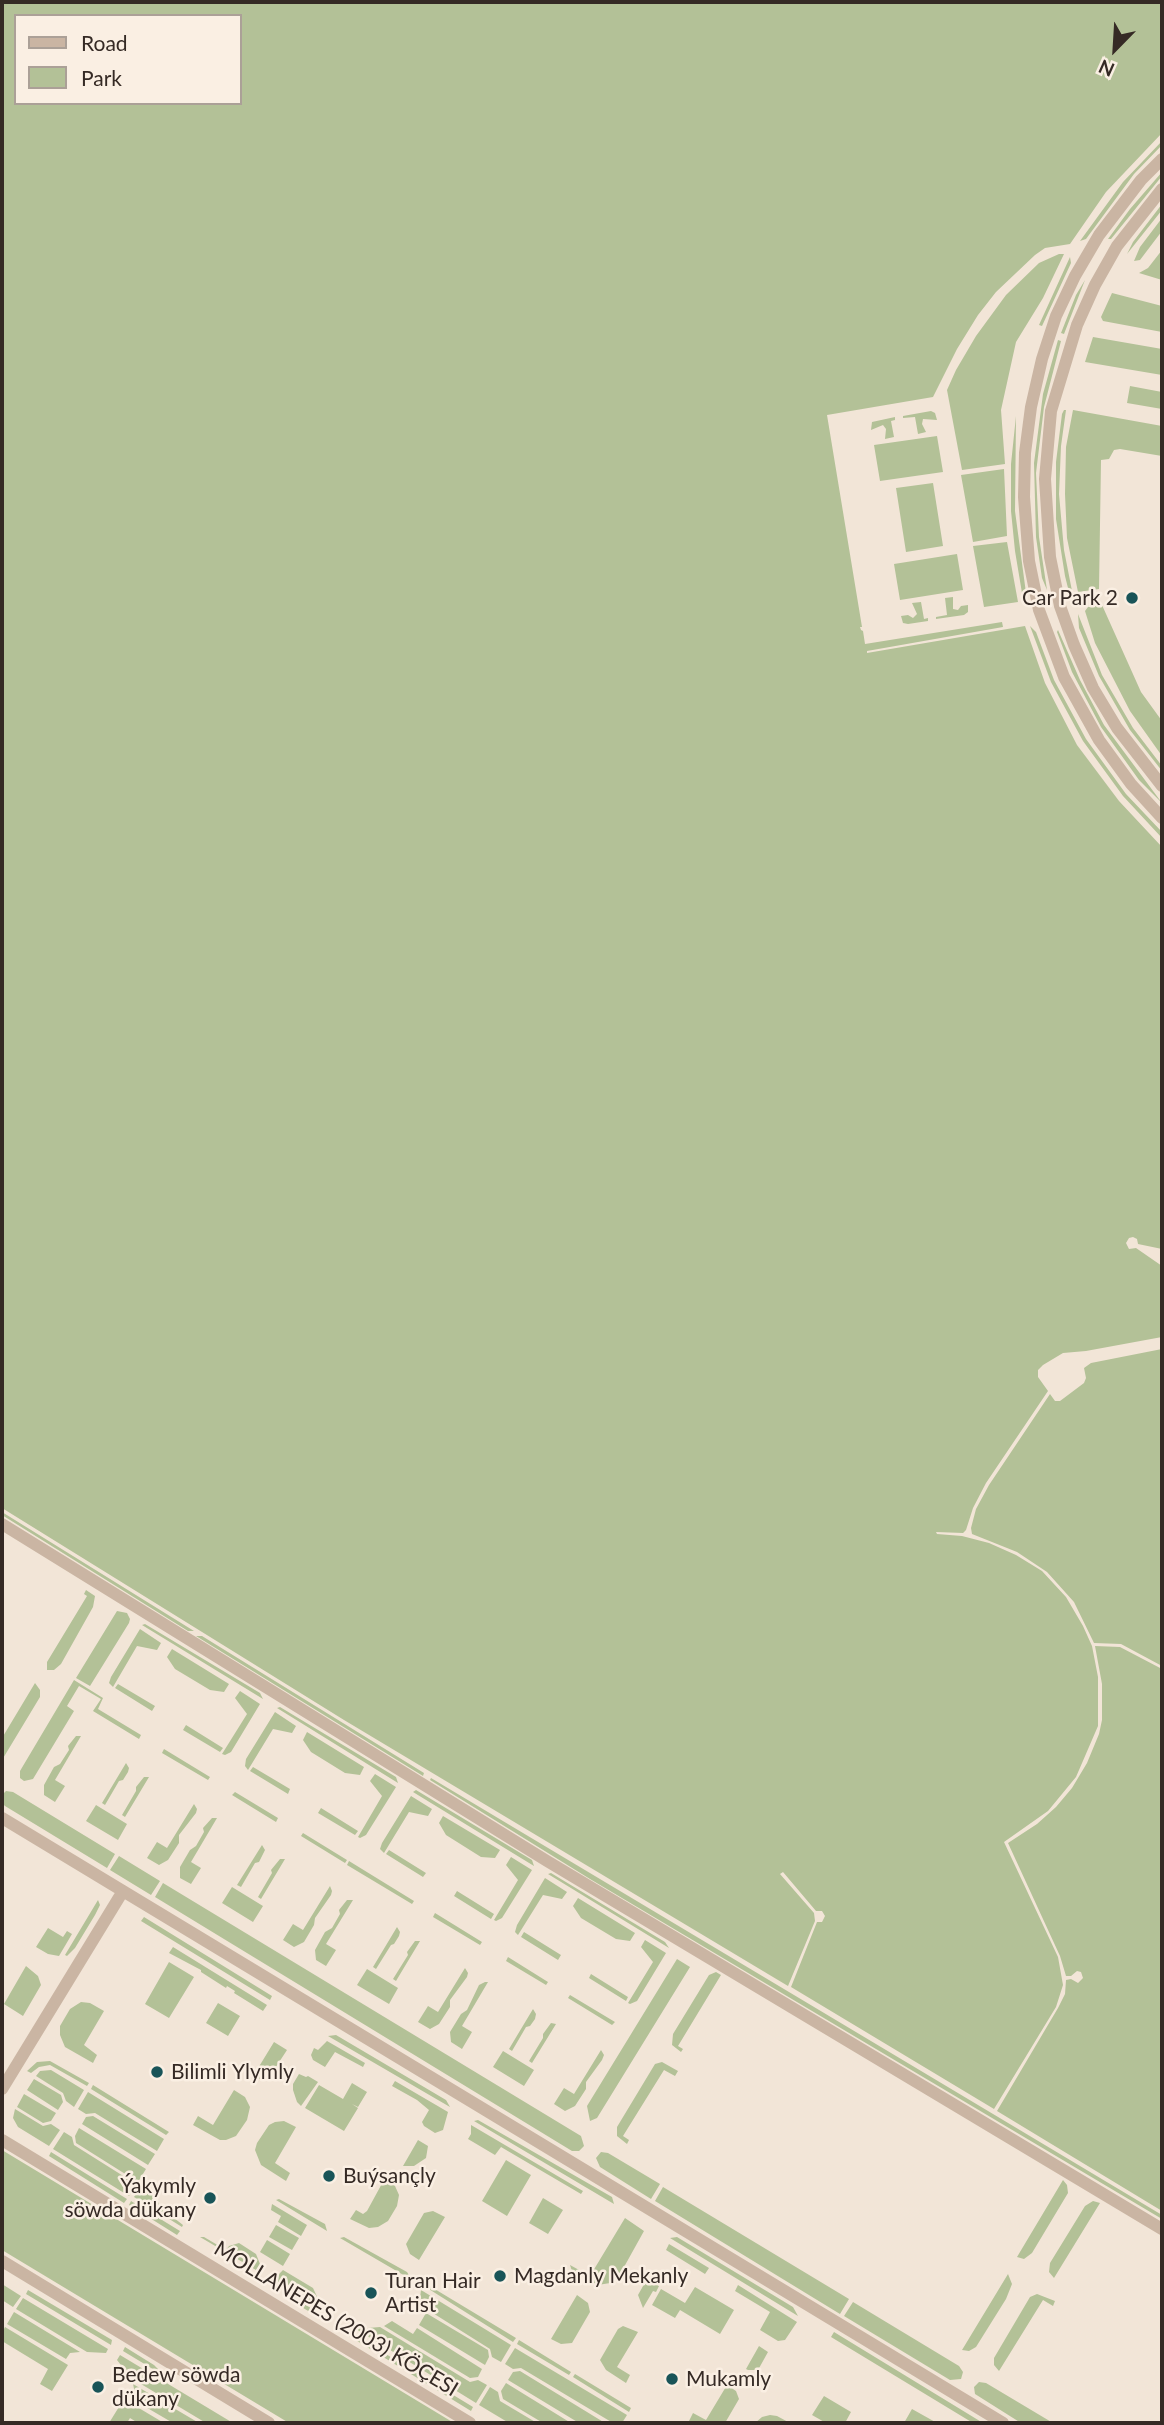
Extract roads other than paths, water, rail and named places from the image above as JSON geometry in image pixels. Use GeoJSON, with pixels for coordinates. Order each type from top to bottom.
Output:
{"type":"FeatureCollection","features":[{"type":"Feature","properties":{"kind":"street"},"geometry":{"type":"LineString","coordinates":[[1162,159],[1119,207],[1086,256],[1049,333],[1035,384],[1027,428],[1024,477],[1029,561],[1039,610],[1064,677],[1112,760],[1162,818]]}},
{"type":"Feature","properties":{"kind":"street"},"geometry":{"type":"LineString","coordinates":[[1162,189],[1131,227],[1104,268],[1071,340],[1056,390],[1048,433],[1045,479],[1050,557],[1060,606],[1078,656],[1104,708],[1162,786]]}},
{"type":"Feature","properties":{"kind":"street"},"geometry":{"type":"LineString","coordinates":[[1086,256],[1104,268]]}},
{"type":"Feature","properties":{"kind":"street"},"geometry":{"type":"LineString","coordinates":[[1039,610],[1060,606]]}},
{"type":"Feature","properties":{"kind":"street"},"geometry":{"type":"LineString","coordinates":[[2,1524],[558,1867],[1162,2229]]}},
{"type":"Feature","properties":{"kind":"street"},"geometry":{"type":"LineString","coordinates":[[2,1818],[1003,2423]]}},
{"type":"Feature","properties":{"kind":"street"},"geometry":{"type":"LineString","coordinates":[[2,2089],[123,1891]]}},
{"type":"Feature","properties":{"kind":"street","name":"MOLLANEPES (2003) KÖÇESI"},"geometry":{"type":"LineString","coordinates":[[2,2140],[470,2423]]}},
{"type":"Feature","properties":{"kind":"street"},"geometry":{"type":"LineString","coordinates":[[2,2261],[269,2423]]}},
{"type":"Feature","properties":{"kind":"place","name":"Car Park 2"},"geometry":{"type":"Point","coordinates":[1132,598]}},
{"type":"Feature","properties":{"kind":"place","name":"Bilimli Ylymly"},"geometry":{"type":"Point","coordinates":[157,2072]}},
{"type":"Feature","properties":{"kind":"place","name":"Buýsançly"},"geometry":{"type":"Point","coordinates":[329,2176]}},
{"type":"Feature","properties":{"kind":"place","name":"Ýakymly söwda dükany"},"geometry":{"type":"Point","coordinates":[210,2198]}},
{"type":"Feature","properties":{"kind":"place","name":"Magdanly Mekanly"},"geometry":{"type":"Point","coordinates":[500,2276]}},
{"type":"Feature","properties":{"kind":"place","name":"Turan Hair Artist"},"geometry":{"type":"Point","coordinates":[371,2293]}},
{"type":"Feature","properties":{"kind":"place","name":"Mukamly"},"geometry":{"type":"Point","coordinates":[672,2379]}},
{"type":"Feature","properties":{"kind":"place","name":"Bedew söwda dükany"},"geometry":{"type":"Point","coordinates":[98,2387]}}]}
